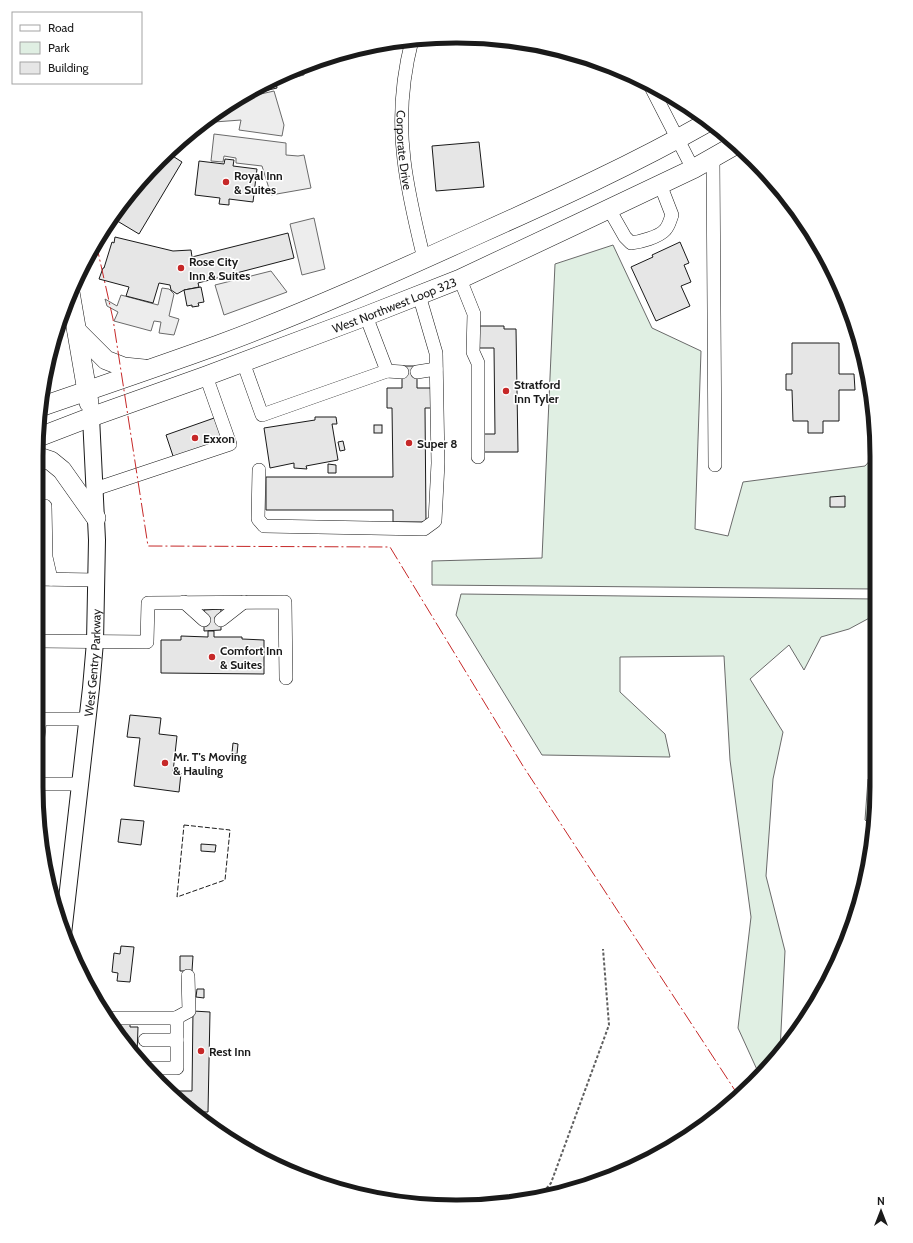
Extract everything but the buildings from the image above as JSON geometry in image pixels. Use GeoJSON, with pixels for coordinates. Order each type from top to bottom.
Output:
{"type":"FeatureCollection","features":[{"type":"Feature","properties":{"kind":"highway"},"geometry":{"type":"LineString","coordinates":[[47,405],[148,370],[295,315],[424,259],[574,191],[678,139],[703,125]]}},
{"type":"Feature","properties":{"kind":"highway","name":"West Northwest Loop 323"},"geometry":{"type":"LineString","coordinates":[[44,435],[206,376],[460,279],[609,209],[693,168],[731,147]]}},
{"type":"Feature","properties":{"kind":"highway","name":"West Gentry Parkway"},"geometry":{"type":"LineString","coordinates":[[71,308],[71,319],[87,390],[91,417]]}},
{"type":"Feature","properties":{"kind":"highway"},"geometry":{"type":"LineString","coordinates":[[71,319],[106,360],[124,367],[148,370]]}},
{"type":"Feature","properties":{"kind":"highway"},"geometry":{"type":"LineString","coordinates":[[43,458],[51,461],[62,470],[96,518]]}},
{"type":"Feature","properties":{"kind":"main road","name":"West Gentry Parkway"},"geometry":{"type":"LineString","coordinates":[[65,918],[88,719],[95,642],[97,580],[96,518],[91,417]]}},
{"type":"Feature","properties":{"kind":"street","name":"Corporate Drive"},"geometry":{"type":"LineString","coordinates":[[411,46],[403,87],[402,136],[410,199],[424,259]]}},
{"type":"Feature","properties":{"kind":"street"},"geometry":{"type":"LineString","coordinates":[[655,94],[693,168]]}},
{"type":"Feature","properties":{"kind":"street"},"geometry":{"type":"LineString","coordinates":[[713,157],[714,465]]}},
{"type":"Feature","properties":{"kind":"street"},"geometry":{"type":"LineString","coordinates":[[609,209],[625,237],[631,243],[643,242],[664,232],[672,215],[660,184]]}},
{"type":"Feature","properties":{"kind":"street"},"geometry":{"type":"LineString","coordinates":[[460,279],[474,314],[473,352],[478,363],[478,457]]}},
{"type":"Feature","properties":{"kind":"street"},"geometry":{"type":"LineString","coordinates":[[259,470],[258,519],[264,526],[424,529],[435,521],[438,463],[436,353],[419,295]]}},
{"type":"Feature","properties":{"kind":"street"},"geometry":{"type":"LineString","coordinates":[[366,316],[387,371]]}},
{"type":"Feature","properties":{"kind":"street"},"geometry":{"type":"LineString","coordinates":[[243,362],[262,415],[387,371],[402,372]]}},
{"type":"Feature","properties":{"kind":"street"},"geometry":{"type":"LineString","coordinates":[[417,372],[436,370]]}},
{"type":"Feature","properties":{"kind":"street"},"geometry":{"type":"LineString","coordinates":[[95,489],[230,444],[206,376]]}},
{"type":"Feature","properties":{"kind":"street"},"geometry":{"type":"LineString","coordinates":[[43,506],[45,506],[46,557],[51,579]]}},
{"type":"Feature","properties":{"kind":"street"},"geometry":{"type":"LineString","coordinates":[[43,579],[97,580]]}},
{"type":"Feature","properties":{"kind":"street"},"geometry":{"type":"LineString","coordinates":[[43,641],[147,642],[148,602],[285,602],[286,678]]}},
{"type":"Feature","properties":{"kind":"street"},"geometry":{"type":"LineString","coordinates":[[184,602],[204,620]]}},
{"type":"Feature","properties":{"kind":"street"},"geometry":{"type":"LineString","coordinates":[[221,620],[244,602]]}},
{"type":"Feature","properties":{"kind":"street"},"geometry":{"type":"LineString","coordinates":[[43,719],[88,719]]}},
{"type":"Feature","properties":{"kind":"street"},"geometry":{"type":"LineString","coordinates":[[43,784],[80,784]]}},
{"type":"Feature","properties":{"kind":"street"},"geometry":{"type":"LineString","coordinates":[[114,1018],[176,1018],[189,1010],[188,976]]}},
{"type":"Feature","properties":{"kind":"street"},"geometry":{"type":"LineString","coordinates":[[154,1068],[177,1068],[176,1018]]}},
{"type":"Feature","properties":{"kind":"street"},"geometry":{"type":"LineString","coordinates":[[145,1040],[177,1040]]}},
{"type":"Feature","properties":{"kind":"path"},"geometry":{"type":"LineString","coordinates":[[545,1190],[551,1183],[609,1024],[603,949]]}},
{"type":"Feature","properties":{"kind":"green space"},"geometry":{"type":"Polygon","coordinates":[[[613,245],[652,328],[701,351],[695,529],[728,536],[743,482],[865,466],[870,460],[870,589],[432,585],[432,561],[542,558],[555,264],[613,245]]]}},
{"type":"Feature","properties":{"kind":"green space"},"geometry":{"type":"Polygon","coordinates":[[[461,594],[870,599],[870,618],[849,629],[821,637],[804,670],[789,645],[750,679],[783,732],[773,779],[766,876],[785,951],[780,1043],[757,1070],[738,1028],[751,917],[730,760],[724,656],[620,657],[620,692],[665,734],[670,757],[542,755],[456,615],[461,594]]]}},
{"type":"Feature","properties":{"kind":"green space"},"geometry":{"type":"Polygon","coordinates":[[[870,777],[868,823],[865,820],[868,779],[870,777]]]}},
{"type":"Feature","properties":{"kind":"shaded area"},"geometry":{"type":"Polygon","coordinates":[[[304,72],[304,75],[288,79],[304,72]]]}},
{"type":"Feature","properties":{"kind":"shaded area"},"geometry":{"type":"Polygon","coordinates":[[[274,91],[284,125],[282,136],[239,130],[241,120],[214,122],[250,98],[274,91]]]}},
{"type":"Feature","properties":{"kind":"shaded area"},"geometry":{"type":"Polygon","coordinates":[[[214,134],[286,143],[286,155],[304,155],[311,188],[271,195],[262,166],[236,163],[236,158],[224,156],[223,162],[211,161],[214,134]]]}},
{"type":"Feature","properties":{"kind":"shaded area"},"geometry":{"type":"Polygon","coordinates":[[[314,218],[325,269],[302,275],[290,224],[314,218]]]}},
{"type":"Feature","properties":{"kind":"shaded area"},"geometry":{"type":"Polygon","coordinates":[[[271,271],[287,292],[224,315],[215,285],[271,271]]]}},
{"type":"Feature","properties":{"kind":"shaded area"},"geometry":{"type":"Polygon","coordinates":[[[162,288],[169,289],[174,294],[169,316],[179,319],[174,335],[159,333],[161,322],[154,321],[151,331],[114,321],[118,312],[107,306],[105,299],[117,306],[121,295],[158,305],[162,288]]]}},
{"type":"Feature","properties":{"kind":"fence"},"geometry":{"type":"LineString","coordinates":[[184,825],[230,830],[225,880],[177,897],[184,825]]}},
{"type":"Feature","properties":{"kind":"power"},"geometry":{"type":"LineString","coordinates":[[98,251],[113,319],[148,546],[390,547],[523,766],[735,1091]]}},
{"type":"Feature","properties":{"kind":"place","name":"Royal Inn & Suites"},"geometry":{"type":"Point","coordinates":[226,182]}},
{"type":"Feature","properties":{"kind":"place","name":"Rose City Inn & Suites"},"geometry":{"type":"Point","coordinates":[181,268]}},
{"type":"Feature","properties":{"kind":"place","name":"Stratford Inn Tyler"},"geometry":{"type":"Point","coordinates":[506,391]}},
{"type":"Feature","properties":{"kind":"place","name":"Exxon"},"geometry":{"type":"Point","coordinates":[195,438]}},
{"type":"Feature","properties":{"kind":"place","name":"Super 8"},"geometry":{"type":"Point","coordinates":[409,443]}},
{"type":"Feature","properties":{"kind":"place","name":"Comfort Inn & Suites"},"geometry":{"type":"Point","coordinates":[212,657]}},
{"type":"Feature","properties":{"kind":"place","name":"Mr. T's Moving & Hauling"},"geometry":{"type":"Point","coordinates":[165,763]}},
{"type":"Feature","properties":{"kind":"place","name":"Rest Inn"},"geometry":{"type":"Point","coordinates":[201,1051]}}]}
